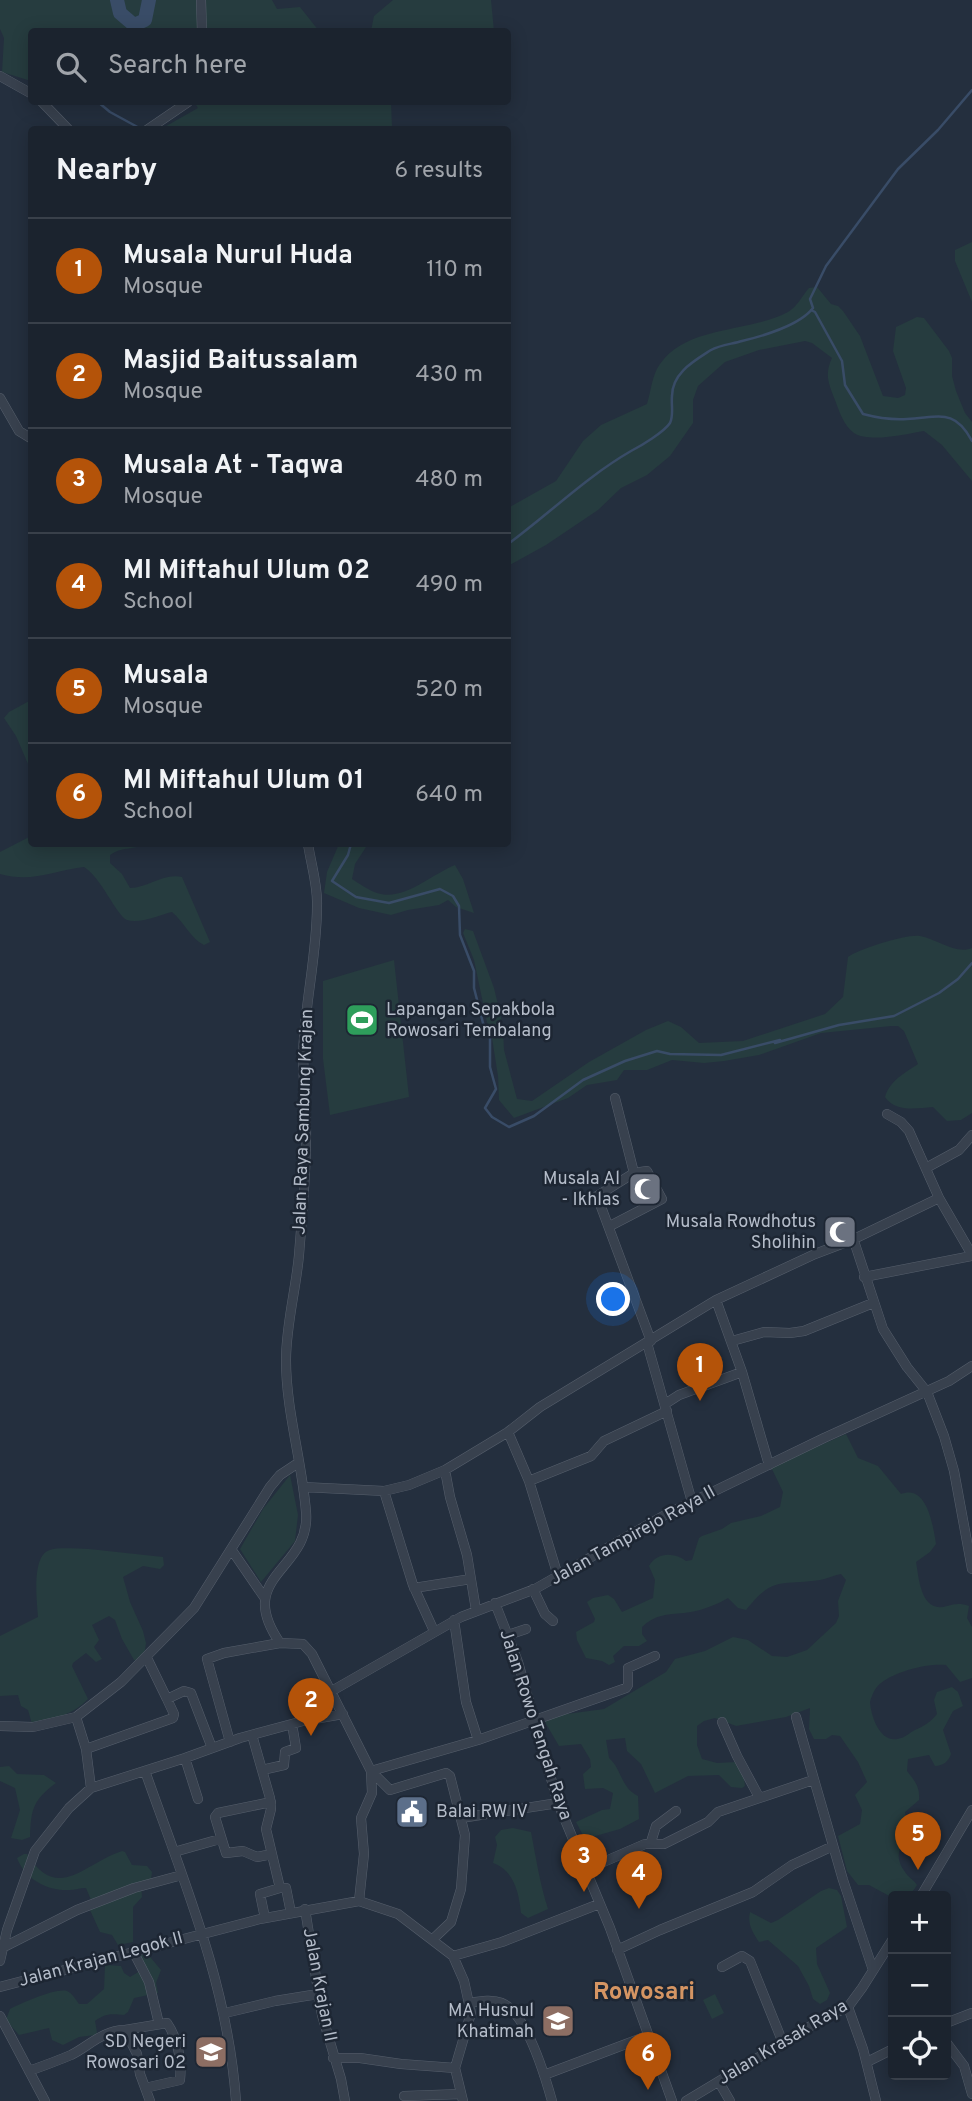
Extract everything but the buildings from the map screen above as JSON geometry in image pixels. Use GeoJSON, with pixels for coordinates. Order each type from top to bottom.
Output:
{"type":"FeatureCollection","features":[{"type":"Feature","properties":{"kind":"street"},"geometry":{"type":"LineString","coordinates":[[201,0],[202,28]]}},
{"type":"Feature","properties":{"kind":"street"},"geometry":{"type":"LineString","coordinates":[[0,76],[28,92]]}},
{"type":"Feature","properties":{"kind":"street"},"geometry":{"type":"LineString","coordinates":[[45,105],[65,126]]}},
{"type":"Feature","properties":{"kind":"street"},"geometry":{"type":"LineString","coordinates":[[152,126],[184,105]]}},
{"type":"Feature","properties":{"kind":"street"},"geometry":{"type":"LineString","coordinates":[[0,398],[19,431],[28,437]]}},
{"type":"Feature","properties":{"kind":"street","name":"Jalan Raya Sambung Krajan"},"geometry":{"type":"LineString","coordinates":[[264,1597],[305,1534],[306,1511],[286,1359],[302,1213],[306,1138],[304,1039],[318,904],[308,847]]}},
{"type":"Feature","properties":{"kind":"street"},"geometry":{"type":"LineString","coordinates":[[615,1098],[634,1173]]}},
{"type":"Feature","properties":{"kind":"street"},"geometry":{"type":"LineString","coordinates":[[864,1277],[972,1256],[939,1198],[915,1149],[909,1130],[887,1114]]}},
{"type":"Feature","properties":{"kind":"street"},"geometry":{"type":"LineString","coordinates":[[926,1168],[959,1150],[972,1135]]}},
{"type":"Feature","properties":{"kind":"street"},"geometry":{"type":"LineString","coordinates":[[610,1226],[662,1199],[648,1171],[634,1173],[597,1195],[649,1342],[692,1502]]}},
{"type":"Feature","properties":{"kind":"street"},"geometry":{"type":"LineString","coordinates":[[303,1485],[384,1491],[409,1485],[445,1470],[508,1432],[540,1407],[716,1300],[939,1198]]}},
{"type":"Feature","properties":{"kind":"street"},"geometry":{"type":"LineString","coordinates":[[849,1227],[883,1329],[894,1349],[927,1392],[954,1471],[970,1541],[972,1569]]}},
{"type":"Feature","properties":{"kind":"street"},"geometry":{"type":"LineString","coordinates":[[716,1300],[732,1340],[769,1465]]}},
{"type":"Feature","properties":{"kind":"street"},"geometry":{"type":"LineString","coordinates":[[732,1340],[764,1332],[804,1331],[873,1303]]}},
{"type":"Feature","properties":{"kind":"street","name":"Jalan Tampirejo Raya II"},"geometry":{"type":"LineString","coordinates":[[495,1603],[533,1589],[692,1502],[927,1392],[972,1366]]}},
{"type":"Feature","properties":{"kind":"street"},"geometry":{"type":"LineString","coordinates":[[529,1481],[592,1456],[604,1441],[666,1407],[679,1395],[742,1372]]}},
{"type":"Feature","properties":{"kind":"street"},"geometry":{"type":"LineString","coordinates":[[508,1432],[529,1481],[558,1576]]}},
{"type":"Feature","properties":{"kind":"street"},"geometry":{"type":"LineString","coordinates":[[0,1726],[33,1727],[76,1717],[147,1658],[194,1608],[276,1479],[298,1464]]}},
{"type":"Feature","properties":{"kind":"street"},"geometry":{"type":"LineString","coordinates":[[445,1470],[476,1610]]}},
{"type":"Feature","properties":{"kind":"street"},"geometry":{"type":"LineString","coordinates":[[384,1491],[414,1588],[434,1631]]}},
{"type":"Feature","properties":{"kind":"street"},"geometry":{"type":"LineString","coordinates":[[232,1549],[264,1597],[267,1618],[280,1643]]}},
{"type":"Feature","properties":{"kind":"street"},"geometry":{"type":"LineString","coordinates":[[414,1588],[471,1579]]}},
{"type":"Feature","properties":{"kind":"street"},"geometry":{"type":"LineString","coordinates":[[533,1589],[545,1614],[553,1620]]}},
{"type":"Feature","properties":{"kind":"street"},"geometry":{"type":"LineString","coordinates":[[330,1692],[454,1620],[495,1603]]}},
{"type":"Feature","properties":{"kind":"street","name":"Jalan Rowo Tengah Raya"},"geometry":{"type":"LineString","coordinates":[[495,1603],[518,1662],[558,1803],[617,1950],[672,2101]]}},
{"type":"Feature","properties":{"kind":"street"},"geometry":{"type":"LineString","coordinates":[[454,1620],[466,1702],[478,1740]]}},
{"type":"Feature","properties":{"kind":"street"},"geometry":{"type":"LineString","coordinates":[[508,1635],[526,1629]]}},
{"type":"Feature","properties":{"kind":"street"},"geometry":{"type":"LineString","coordinates":[[230,1742],[207,1659],[224,1653],[280,1643],[303,1644],[309,1648],[371,1771],[390,1790],[448,1773],[461,1818],[465,1847],[458,1902],[451,1922],[433,1939]]}},
{"type":"Feature","properties":{"kind":"street"},"geometry":{"type":"LineString","coordinates":[[371,1771],[478,1740],[626,1688],[628,1668],[655,1656]]}},
{"type":"Feature","properties":{"kind":"street"},"geometry":{"type":"LineString","coordinates":[[86,1749],[173,1718],[173,1710],[147,1658]]}},
{"type":"Feature","properties":{"kind":"street"},"geometry":{"type":"LineString","coordinates":[[167,1699],[184,1691],[189,1692],[212,1748]]}},
{"type":"Feature","properties":{"kind":"street"},"geometry":{"type":"LineString","coordinates":[[0,1961],[35,1851],[69,1808],[91,1788],[252,1735],[343,1714]]}},
{"type":"Feature","properties":{"kind":"street"},"geometry":{"type":"LineString","coordinates":[[76,1717],[86,1749],[91,1788]]}},
{"type":"Feature","properties":{"kind":"street"},"geometry":{"type":"LineString","coordinates":[[796,1717],[833,1846],[873,1970]]}},
{"type":"Feature","properties":{"kind":"street"},"geometry":{"type":"LineString","coordinates":[[722,1722],[759,1797]]}},
{"type":"Feature","properties":{"kind":"street"},"geometry":{"type":"LineString","coordinates":[[262,1770],[284,1765],[285,1752],[296,1748],[292,1724]]}},
{"type":"Feature","properties":{"kind":"street"},"geometry":{"type":"LineString","coordinates":[[252,1735],[271,1802],[266,1829],[280,1888]]}},
{"type":"Feature","properties":{"kind":"street"},"geometry":{"type":"LineString","coordinates":[[185,1758],[198,1800]]}},
{"type":"Feature","properties":{"kind":"street"},"geometry":{"type":"LineString","coordinates":[[145,1771],[203,1935],[225,2013],[236,2101]]}},
{"type":"Feature","properties":{"kind":"street"},"geometry":{"type":"LineString","coordinates":[[371,1771],[372,1793],[361,1818],[364,1854],[359,1901],[398,1914],[453,1956],[470,2003],[469,2021],[462,2036],[455,2067],[462,2098],[410,2098]]}},
{"type":"Feature","properties":{"kind":"street"},"geometry":{"type":"LineString","coordinates":[[585,1870],[651,1842],[664,1844],[708,1822],[718,1812],[813,1780]]}},
{"type":"Feature","properties":{"kind":"street"},"geometry":{"type":"LineString","coordinates":[[271,1802],[217,1814],[215,1820],[220,1839],[228,1853],[243,1851],[257,1857],[272,1854]]}},
{"type":"Feature","properties":{"kind":"street"},"geometry":{"type":"LineString","coordinates":[[461,1818],[558,1803]]}},
{"type":"Feature","properties":{"kind":"street"},"geometry":{"type":"LineString","coordinates":[[924,1891],[972,1810]]}},
{"type":"Feature","properties":{"kind":"street"},"geometry":{"type":"LineString","coordinates":[[651,1842],[656,1826],[676,1811]]}},
{"type":"Feature","properties":{"kind":"street"},"geometry":{"type":"LineString","coordinates":[[174,1852],[220,1839]]}},
{"type":"Feature","properties":{"kind":"street"},"geometry":{"type":"LineString","coordinates":[[617,1950],[753,1892],[792,1865],[833,1846]]}},
{"type":"Feature","properties":{"kind":"street"},"geometry":{"type":"LineString","coordinates":[[2,1948],[77,1910],[134,1888],[182,1875]]}},
{"type":"Feature","properties":{"kind":"street"},"geometry":{"type":"LineString","coordinates":[[265,1918],[260,1894],[280,1888],[286,1888],[291,1913]]}},
{"type":"Feature","properties":{"kind":"street","name":"Jalan Krajan Legok II"},"geometry":{"type":"LineString","coordinates":[[0,1987],[265,1918],[359,1901]]}},
{"type":"Feature","properties":{"kind":"street"},"geometry":{"type":"LineString","coordinates":[[453,1956],[502,1942],[599,1904]]}},
{"type":"Feature","properties":{"kind":"street","name":"Jalan Krajan II"},"geometry":{"type":"LineString","coordinates":[[305,1909],[318,1994],[345,2101]]}},
{"type":"Feature","properties":{"kind":"street","name":"Jalan Krasak Raya"},"geometry":{"type":"LineString","coordinates":[[686,2101],[824,2018],[848,2007],[888,1947]]}},
{"type":"Feature","properties":{"kind":"street"},"geometry":{"type":"LineString","coordinates":[[133,1951],[149,1982],[159,2024]]}},
{"type":"Feature","properties":{"kind":"street"},"geometry":{"type":"LineString","coordinates":[[722,1967],[742,1956],[750,1961],[783,2043]]}},
{"type":"Feature","properties":{"kind":"street"},"geometry":{"type":"LineString","coordinates":[[225,2013],[318,1994]]}},
{"type":"Feature","properties":{"kind":"street"},"geometry":{"type":"LineString","coordinates":[[470,2003],[489,2000],[504,2004],[515,2013],[529,2037],[552,2101]]}},
{"type":"Feature","properties":{"kind":"street"},"geometry":{"type":"LineString","coordinates":[[848,2007],[867,2062],[876,2101]]}},
{"type":"Feature","properties":{"kind":"street"},"geometry":{"type":"LineString","coordinates":[[951,2022],[972,2013]]}},
{"type":"Feature","properties":{"kind":"street"},"geometry":{"type":"LineString","coordinates":[[0,2016],[45,2101]]}},
{"type":"Feature","properties":{"kind":"street"},"geometry":{"type":"LineString","coordinates":[[29,2071],[73,2054],[104,2035],[167,2023],[179,2052],[181,2079],[145,2088]]}},
{"type":"Feature","properties":{"kind":"street"},"geometry":{"type":"LineString","coordinates":[[125,2030],[137,2054],[150,2101]]}},
{"type":"Feature","properties":{"kind":"street"},"geometry":{"type":"LineString","coordinates":[[544,2075],[648,2036]]}},
{"type":"Feature","properties":{"kind":"street"},"geometry":{"type":"LineString","coordinates":[[951,2049],[964,2066],[972,2094]]}},
{"type":"Feature","properties":{"kind":"street"},"geometry":{"type":"LineString","coordinates":[[867,2062],[888,2052]]}},
{"type":"Feature","properties":{"kind":"street"},"geometry":{"type":"LineString","coordinates":[[333,2058],[455,2067]]}},
{"type":"Feature","properties":{"kind":"street"},"geometry":{"type":"LineString","coordinates":[[719,2082],[730,2101]]}},
{"type":"Feature","properties":{"kind":"green space"},"geometry":{"type":"Polygon","coordinates":[[[0,0],[272,0],[277,9],[300,7],[317,28],[28,28],[28,80],[2,72],[4,38],[0,29],[0,0]]]}},
{"type":"Feature","properties":{"kind":"green space"},"geometry":{"type":"Polygon","coordinates":[[[393,0],[491,0],[494,28],[372,28],[374,16],[393,0]]]}},
{"type":"Feature","properties":{"kind":"green space"},"geometry":{"type":"Polygon","coordinates":[[[196,105],[391,105],[392,126],[166,126],[198,108],[196,105]]]}},
{"type":"Feature","properties":{"kind":"green space"},"geometry":{"type":"Polygon","coordinates":[[[972,242],[972,302],[955,261],[955,250],[972,242]]]}},
{"type":"Feature","properties":{"kind":"green space"},"geometry":{"type":"Polygon","coordinates":[[[817,287],[831,304],[843,311],[860,336],[883,396],[898,398],[905,395],[906,388],[893,351],[896,327],[917,317],[924,318],[949,351],[956,391],[972,422],[972,481],[942,445],[924,431],[878,438],[854,433],[842,418],[829,384],[828,369],[832,358],[805,341],[759,350],[725,362],[698,386],[693,400],[693,423],[670,456],[647,475],[621,488],[598,510],[546,545],[511,564],[511,506],[556,481],[583,441],[601,425],[647,404],[657,368],[672,351],[702,336],[772,319],[788,312],[809,288],[817,287]]]}},
{"type":"Feature","properties":{"kind":"green space"},"geometry":{"type":"Polygon","coordinates":[[[28,702],[28,764],[16,736],[4,718],[9,712],[28,702]]]}},
{"type":"Feature","properties":{"kind":"green space"},"geometry":{"type":"Polygon","coordinates":[[[28,838],[28,847],[139,847],[114,852],[110,855],[110,863],[122,874],[130,888],[168,877],[182,877],[210,942],[204,945],[199,942],[172,912],[144,920],[127,920],[84,867],[32,877],[0,874],[0,852],[28,838]]]}},
{"type":"Feature","properties":{"kind":"green space"},"geometry":{"type":"Polygon","coordinates":[[[338,847],[366,847],[355,864],[352,879],[367,889],[387,895],[417,886],[455,865],[463,879],[474,913],[456,907],[448,900],[439,905],[391,915],[359,908],[324,893],[327,872],[338,847]]]}},
{"type":"Feature","properties":{"kind":"green space"},"geometry":{"type":"Polygon","coordinates":[[[465,929],[473,931],[494,988],[503,1026],[504,1050],[517,1099],[532,1101],[589,1062],[646,1030],[668,1021],[681,1027],[699,1043],[743,1041],[825,1014],[843,997],[848,957],[872,946],[904,937],[920,936],[960,950],[972,948],[972,1113],[961,1120],[947,1121],[933,1107],[901,1107],[885,1097],[898,1078],[918,1064],[904,1031],[898,1026],[891,1026],[821,1033],[759,1055],[724,1061],[704,1063],[672,1060],[647,1070],[624,1070],[617,1080],[587,1085],[568,1098],[514,1118],[499,1100],[492,1038],[474,960],[463,933],[465,929]]]}},
{"type":"Feature","properties":{"kind":"green space","name":"Lapangan Sepakbola Rowosari Tembalang"},"geometry":{"type":"Polygon","coordinates":[[[394,960],[409,1097],[330,1115],[323,1059],[323,981],[394,960]]]}},
{"type":"Feature","properties":{"kind":"green space"},"geometry":{"type":"Polygon","coordinates":[[[846,1434],[858,1458],[878,1466],[901,1494],[910,1492],[917,1495],[927,1508],[936,1544],[916,1562],[920,1586],[927,1600],[938,1607],[958,1604],[969,1606],[967,1618],[972,1627],[972,1678],[960,1682],[946,1665],[912,1669],[881,1683],[875,1689],[870,1702],[878,1729],[888,1738],[894,1739],[905,1737],[935,1717],[937,1714],[934,1700],[937,1692],[952,1687],[958,1692],[963,1706],[953,1711],[943,1730],[951,1754],[947,1761],[935,1766],[929,1755],[908,1759],[907,1771],[919,1791],[919,1800],[905,1812],[906,1821],[922,1826],[923,1829],[919,1836],[903,1845],[899,1860],[906,1874],[917,1885],[913,1891],[888,1891],[888,1895],[869,1885],[858,1885],[847,1871],[838,1836],[860,1824],[862,1810],[855,1795],[867,1782],[858,1762],[840,1736],[814,1739],[809,1729],[810,1708],[786,1717],[736,1726],[715,1718],[697,1726],[697,1745],[702,1759],[717,1763],[736,1762],[744,1778],[745,1786],[742,1788],[731,1787],[719,1775],[688,1776],[655,1793],[641,1764],[627,1751],[625,1738],[606,1740],[609,1758],[624,1783],[638,1796],[639,1819],[620,1829],[585,1839],[576,1822],[610,1809],[613,1793],[603,1788],[585,1789],[583,1774],[591,1767],[590,1759],[581,1744],[559,1746],[545,1722],[552,1716],[604,1709],[666,1672],[675,1659],[705,1651],[733,1637],[748,1640],[772,1656],[787,1657],[807,1650],[836,1623],[839,1616],[838,1601],[846,1580],[841,1574],[820,1580],[778,1584],[764,1591],[746,1610],[738,1608],[728,1598],[701,1610],[656,1618],[642,1627],[642,1634],[647,1641],[639,1646],[624,1646],[613,1656],[615,1662],[609,1665],[586,1658],[577,1640],[576,1632],[594,1622],[587,1602],[593,1598],[608,1595],[622,1612],[653,1598],[655,1580],[649,1566],[656,1558],[666,1555],[686,1561],[692,1560],[702,1536],[780,1507],[783,1492],[771,1467],[846,1434]]]}},
{"type":"Feature","properties":{"kind":"green space"},"geometry":{"type":"Polygon","coordinates":[[[290,1475],[298,1515],[295,1541],[261,1582],[240,1549],[263,1509],[290,1475]]]}},
{"type":"Feature","properties":{"kind":"green space"},"geometry":{"type":"Polygon","coordinates":[[[58,1549],[89,1549],[163,1557],[164,1565],[160,1569],[143,1566],[123,1577],[130,1602],[143,1631],[145,1650],[138,1660],[134,1660],[115,1620],[109,1616],[92,1625],[99,1640],[94,1647],[102,1659],[96,1662],[86,1653],[72,1666],[88,1699],[69,1713],[32,1724],[28,1710],[21,1706],[18,1695],[0,1696],[0,1636],[38,1617],[36,1580],[44,1554],[58,1549]]]}},
{"type":"Feature","properties":{"kind":"green space"},"geometry":{"type":"Polygon","coordinates":[[[9,1766],[17,1774],[44,1775],[56,1783],[38,1800],[31,1819],[30,1837],[22,1840],[11,1838],[20,1810],[15,1788],[0,1781],[0,1767],[9,1766]]]}},
{"type":"Feature","properties":{"kind":"green space"},"geometry":{"type":"Polygon","coordinates":[[[513,1828],[531,1832],[548,1909],[528,1918],[521,1913],[517,1890],[511,1877],[493,1863],[497,1845],[495,1837],[501,1830],[513,1828]]]}},
{"type":"Feature","properties":{"kind":"green space"},"geometry":{"type":"Polygon","coordinates":[[[122,1851],[132,1865],[147,1866],[152,1872],[151,1879],[141,1883],[142,1897],[133,1907],[133,1942],[118,1945],[112,1935],[100,1932],[90,1910],[94,1907],[86,1888],[61,1890],[45,1886],[25,1872],[17,1858],[27,1854],[38,1868],[49,1876],[60,1878],[72,1876],[122,1851]]]}},
{"type":"Feature","properties":{"kind":"green space"},"geometry":{"type":"Polygon","coordinates":[[[829,1888],[837,1890],[841,1896],[847,1927],[816,1948],[817,1964],[830,1993],[827,2000],[820,2004],[813,1999],[798,1966],[768,1940],[759,1942],[751,1928],[749,1916],[750,1912],[771,1923],[829,1888]]]}},
{"type":"Feature","properties":{"kind":"green space"},"geometry":{"type":"Polygon","coordinates":[[[146,1952],[161,1970],[156,1983],[158,1993],[134,1998],[124,2015],[109,2015],[95,2021],[95,2035],[79,2037],[63,2045],[52,2040],[49,2028],[19,2035],[6,2020],[10,2009],[55,1992],[67,1991],[79,2004],[87,2004],[104,1989],[105,1965],[121,1966],[124,1973],[130,1977],[140,1971],[137,1957],[146,1952]]]}},
{"type":"Feature","properties":{"kind":"green space"},"geometry":{"type":"Polygon","coordinates":[[[715,1994],[724,2013],[712,2019],[703,2000],[715,1994]]]}},
{"type":"Feature","properties":{"kind":"waterway"},"geometry":{"type":"LineString","coordinates":[[117,0],[120,13],[134,25],[145,20],[149,0]]}},
{"type":"Feature","properties":{"kind":"waterway"},"geometry":{"type":"LineString","coordinates":[[128,19],[129,28]]}},
{"type":"Feature","properties":{"kind":"waterway"},"geometry":{"type":"LineString","coordinates":[[511,542],[599,472],[667,427],[672,417],[673,388],[680,374],[691,363],[715,348],[770,333],[807,314],[813,308],[810,299],[826,266],[898,169],[938,130],[972,90]]}},
{"type":"Feature","properties":{"kind":"waterway"},"geometry":{"type":"LineString","coordinates":[[102,105],[136,126]]}},
{"type":"Feature","properties":{"kind":"waterway"},"geometry":{"type":"LineString","coordinates":[[811,310],[815,312],[842,361],[845,385],[863,414],[895,419],[944,417],[959,423],[972,441]]}},
{"type":"Feature","properties":{"kind":"waterway"},"geometry":{"type":"LineString","coordinates":[[350,847],[332,881],[356,897],[389,903],[440,889],[453,896],[459,906],[460,935],[474,971],[474,988],[483,1023],[490,1036],[490,1067],[496,1089],[485,1108],[492,1117],[509,1127],[534,1116],[583,1080],[625,1061],[657,1051],[670,1054],[721,1055],[839,1025],[894,1016],[939,993],[958,979],[972,963]]}},
{"type":"Feature","properties":{"kind":"place","name":"Lapangan Sepakbola Rowosari Tembalang"},"geometry":{"type":"Point","coordinates":[362,1020]}},
{"type":"Feature","properties":{"kind":"place","name":"Musala Al - Ikhlas"},"geometry":{"type":"Point","coordinates":[645,1189]}},
{"type":"Feature","properties":{"kind":"place","name":"Musala Rowdhotus Sholihin"},"geometry":{"type":"Point","coordinates":[840,1232]}},
{"type":"Feature","properties":{"kind":"place","name":"Musala Nurul Huda"},"geometry":{"type":"Point","coordinates":[700,1401]}},
{"type":"Feature","properties":{"kind":"place","name":"Masjid Baitussalam"},"geometry":{"type":"Point","coordinates":[311,1736]}},
{"type":"Feature","properties":{"kind":"place","name":"Balai RW IV"},"geometry":{"type":"Point","coordinates":[412,1812]}},
{"type":"Feature","properties":{"kind":"place","name":"Musala"},"geometry":{"type":"Point","coordinates":[918,1870]}},
{"type":"Feature","properties":{"kind":"place","name":"Musala At - Taqwa"},"geometry":{"type":"Point","coordinates":[584,1892]}},
{"type":"Feature","properties":{"kind":"place","name":"MI Miftahul Ulum 02"},"geometry":{"type":"Point","coordinates":[639,1909]}},
{"type":"Feature","properties":{"kind":"place","name":"MA Husnul Khatimah"},"geometry":{"type":"Point","coordinates":[558,2021]}},
{"type":"Feature","properties":{"kind":"place","name":"SD Negeri Rowosari 02"},"geometry":{"type":"Point","coordinates":[211,2052]}},
{"type":"Feature","properties":{"kind":"place","name":"MI Miftahul Ulum 01"},"geometry":{"type":"Point","coordinates":[648,2090]}},
{"type":"Feature","properties":{"kind":"district","name":"Rowosari"},"geometry":{"type":"Point","coordinates":[644,1993]}}]}
